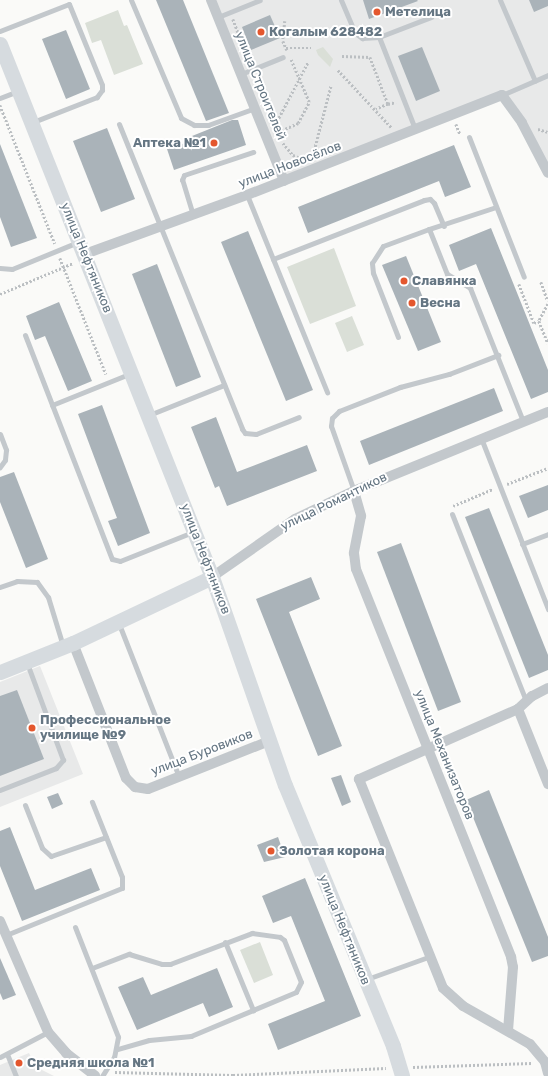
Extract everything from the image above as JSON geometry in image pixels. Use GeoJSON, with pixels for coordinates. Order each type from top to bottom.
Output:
{"type":"FeatureCollection","features":[{"type":"Feature","properties":{"kind":"street","name":"улица Строителей"},"geometry":{"type":"LineString","coordinates":[[211,0],[284,181]]}},
{"type":"Feature","properties":{"kind":"street","name":"улица Нефтяников"},"geometry":{"type":"LineString","coordinates":[[0,44],[32,122],[80,252],[149,415],[212,577],[269,741],[401,1071]]}},
{"type":"Feature","properties":{"kind":"street","name":"улица Новосёлов"},"geometry":{"type":"LineString","coordinates":[[80,252],[193,215],[247,195],[502,95]]}},
{"type":"Feature","properties":{"kind":"street"},"geometry":{"type":"LineString","coordinates":[[502,95],[522,123],[548,174]]}},
{"type":"Feature","properties":{"kind":"street","name":"улица Романтиков"},"geometry":{"type":"LineString","coordinates":[[0,672],[68,645],[212,577],[276,530],[354,491],[548,412]]}},
{"type":"Feature","properties":{"kind":"street","name":"улица Механизаторов"},"geometry":{"type":"LineString","coordinates":[[354,491],[361,516],[354,553],[356,569],[511,957],[512,967],[508,1031]]}},
{"type":"Feature","properties":{"kind":"street","name":"улица Буровиков"},"geometry":{"type":"LineString","coordinates":[[68,645],[130,784],[141,789],[148,789],[269,741]]}},
{"type":"Feature","properties":{"kind":"street"},"geometry":{"type":"LineString","coordinates":[[548,688],[526,700],[518,709],[428,750],[358,779],[428,957],[443,988],[450,997],[530,1044],[545,1062],[548,1073]]}},
{"type":"Feature","properties":{"kind":"street"},"geometry":{"type":"LineString","coordinates":[[518,709],[548,784]]}},
{"type":"Feature","properties":{"kind":"street"},"geometry":{"type":"LineString","coordinates":[[0,921],[48,1032],[66,1053],[94,1076]]}},
{"type":"Feature","properties":{"kind":"lane"},"geometry":{"type":"LineString","coordinates":[[131,0],[181,118],[194,125],[208,125],[255,108]]}},
{"type":"Feature","properties":{"kind":"lane"},"geometry":{"type":"LineString","coordinates":[[218,17],[260,0]]}},
{"type":"Feature","properties":{"kind":"lane"},"geometry":{"type":"LineString","coordinates":[[341,0],[354,34],[362,38],[379,37],[431,17]]}},
{"type":"Feature","properties":{"kind":"lane"},"geometry":{"type":"LineString","coordinates":[[500,0],[535,80]]}},
{"type":"Feature","properties":{"kind":"lane"},"geometry":{"type":"LineString","coordinates":[[0,31],[69,4],[102,85],[102,90],[97,97],[32,122]]}},
{"type":"Feature","properties":{"kind":"lane"},"geometry":{"type":"LineString","coordinates":[[379,37],[415,129]]}},
{"type":"Feature","properties":{"kind":"lane"},"geometry":{"type":"LineString","coordinates":[[241,74],[283,57]]}},
{"type":"Feature","properties":{"kind":"lane"},"geometry":{"type":"LineString","coordinates":[[502,95],[548,75]]}},
{"type":"Feature","properties":{"kind":"lane"},"geometry":{"type":"LineString","coordinates":[[0,98],[19,90]]}},
{"type":"Feature","properties":{"kind":"lane"},"geometry":{"type":"LineString","coordinates":[[119,124],[224,385],[245,433],[256,434],[300,417]]}},
{"type":"Feature","properties":{"kind":"lane"},"geometry":{"type":"LineString","coordinates":[[469,137],[524,277]]}},
{"type":"Feature","properties":{"kind":"lane"},"geometry":{"type":"LineString","coordinates":[[193,215],[182,180],[184,175],[253,152]]}},
{"type":"Feature","properties":{"kind":"lane"},"geometry":{"type":"LineString","coordinates":[[247,195],[327,392]]}},
{"type":"Feature","properties":{"kind":"lane"},"geometry":{"type":"LineString","coordinates":[[273,259],[424,200],[430,199],[434,203],[444,226]]}},
{"type":"Feature","properties":{"kind":"lane"},"geometry":{"type":"LineString","coordinates":[[398,337],[373,273],[372,263],[383,246],[429,229],[444,226],[496,206]]}},
{"type":"Feature","properties":{"kind":"lane"},"geometry":{"type":"LineString","coordinates":[[429,229],[447,274],[470,288],[524,421]]}},
{"type":"Feature","properties":{"kind":"lane"},"geometry":{"type":"LineString","coordinates":[[0,268],[12,269],[80,252]]}},
{"type":"Feature","properties":{"kind":"lane"},"geometry":{"type":"LineString","coordinates":[[25,335],[112,559],[120,561],[194,531]]}},
{"type":"Feature","properties":{"kind":"lane"},"geometry":{"type":"LineString","coordinates":[[354,491],[331,426],[332,418],[339,411],[400,387],[449,374],[498,355]]}},
{"type":"Feature","properties":{"kind":"lane"},"geometry":{"type":"LineString","coordinates":[[52,405],[132,373]]}},
{"type":"Feature","properties":{"kind":"lane"},"geometry":{"type":"LineString","coordinates":[[149,415],[224,385]]}},
{"type":"Feature","properties":{"kind":"lane"},"geometry":{"type":"LineString","coordinates":[[0,434],[6,450],[5,460],[0,468]]}},
{"type":"Feature","properties":{"kind":"lane"},"geometry":{"type":"LineString","coordinates":[[481,438],[548,608]]}},
{"type":"Feature","properties":{"kind":"lane"},"geometry":{"type":"LineString","coordinates":[[452,514],[526,700]]}},
{"type":"Feature","properties":{"kind":"lane"},"geometry":{"type":"LineString","coordinates":[[522,544],[548,534]]}},
{"type":"Feature","properties":{"kind":"lane"},"geometry":{"type":"LineString","coordinates":[[0,587],[17,581],[37,582],[48,597],[68,645]]}},
{"type":"Feature","properties":{"kind":"lane"},"geometry":{"type":"LineString","coordinates":[[118,622],[179,777]]}},
{"type":"Feature","properties":{"kind":"lane"},"geometry":{"type":"LineString","coordinates":[[0,790],[56,768],[63,760],[26,662]]}},
{"type":"Feature","properties":{"kind":"lane"},"geometry":{"type":"LineString","coordinates":[[6,936],[122,888],[122,877],[92,802]]}},
{"type":"Feature","properties":{"kind":"lane"},"geometry":{"type":"LineString","coordinates":[[25,805],[42,848],[51,856],[106,837]]}},
{"type":"Feature","properties":{"kind":"lane"},"geometry":{"type":"LineString","coordinates":[[75,927],[116,1029],[117,1049],[102,1076]]}},
{"type":"Feature","properties":{"kind":"lane"},"geometry":{"type":"LineString","coordinates":[[92,968],[129,954],[162,964],[170,964],[252,933],[280,937],[284,940],[301,982],[300,989],[191,1036],[149,1040],[117,1049]]}},
{"type":"Feature","properties":{"kind":"lane"},"geometry":{"type":"LineString","coordinates":[[225,942],[253,1010]]}},
{"type":"Feature","properties":{"kind":"lane"},"geometry":{"type":"LineString","coordinates":[[364,980],[428,957]]}},
{"type":"Feature","properties":{"kind":"lane"},"geometry":{"type":"LineString","coordinates":[[0,1057],[48,1032]]}},
{"type":"Feature","properties":{"kind":"lane"},"geometry":{"type":"LineString","coordinates":[[7,1054],[13,1075]]}},
{"type":"Feature","properties":{"kind":"path"},"geometry":{"type":"LineString","coordinates":[[278,132],[298,123],[308,106],[309,98],[299,79],[283,41],[284,21]]}},
{"type":"Feature","properties":{"kind":"path"},"geometry":{"type":"LineString","coordinates":[[342,56],[370,57],[388,104]]}},
{"type":"Feature","properties":{"kind":"path"},"geometry":{"type":"LineString","coordinates":[[275,125],[308,62]]}},
{"type":"Feature","properties":{"kind":"path"},"geometry":{"type":"LineString","coordinates":[[338,70],[394,130],[397,128]]}},
{"type":"Feature","properties":{"kind":"path"},"geometry":{"type":"LineString","coordinates":[[312,160],[331,85]]}},
{"type":"Feature","properties":{"kind":"path"},"geometry":{"type":"LineString","coordinates":[[376,109],[396,102],[398,108]]}},
{"type":"Feature","properties":{"kind":"path"},"geometry":{"type":"LineString","coordinates":[[0,294],[80,252]]}},
{"type":"Feature","properties":{"kind":"path"},"geometry":{"type":"LineString","coordinates":[[541,282],[548,302],[539,321],[548,343]]}},
{"type":"Feature","properties":{"kind":"path"},"geometry":{"type":"LineString","coordinates":[[106,1070],[132,1074],[233,1075],[401,1071],[545,1062]]}},
{"type":"Feature","properties":{"kind":"shaded area"},"geometry":{"type":"Polygon","coordinates":[[[211,0],[548,0],[548,173],[502,95],[284,181],[211,0]]]}},
{"type":"Feature","properties":{"kind":"shaded area"},"geometry":{"type":"Polygon","coordinates":[[[118,10],[124,26],[127,25],[143,64],[114,75],[101,40],[92,43],[85,23],[118,10]]]}},
{"type":"Feature","properties":{"kind":"shaded area"},"geometry":{"type":"Polygon","coordinates":[[[323,47],[333,59],[330,67],[318,55],[316,50],[323,47]]]}},
{"type":"Feature","properties":{"kind":"shaded area"},"geometry":{"type":"Polygon","coordinates":[[[334,248],[356,306],[310,324],[287,267],[334,248]]]}},
{"type":"Feature","properties":{"kind":"shaded area"},"geometry":{"type":"Polygon","coordinates":[[[352,316],[364,345],[347,352],[335,323],[352,316]]]}},
{"type":"Feature","properties":{"kind":"shaded area","name":"Профессиональное училище №9"},"geometry":{"type":"Polygon","coordinates":[[[40,666],[83,774],[0,807],[0,682],[40,666]]]}},
{"type":"Feature","properties":{"kind":"shaded area"},"geometry":{"type":"Polygon","coordinates":[[[260,942],[273,975],[254,983],[240,950],[260,942]]]}},
{"type":"Feature","properties":{"kind":"shaded area","name":"Средняя школа №1"},"geometry":{"type":"Polygon","coordinates":[[[29,1053],[36,1067],[54,1076],[0,1076],[0,1065],[29,1053]]]}},
{"type":"Feature","properties":{"kind":"building"},"geometry":{"type":"Polygon","coordinates":[[[156,0],[183,0],[229,113],[206,121],[156,0]]]}},
{"type":"Feature","properties":{"kind":"building","name":"Метелица"},"geometry":{"type":"Polygon","coordinates":[[[363,0],[417,0],[418,1],[369,19],[363,0]]]}},
{"type":"Feature","properties":{"kind":"building"},"geometry":{"type":"Polygon","coordinates":[[[529,0],[548,0],[548,6],[534,12],[529,0]]]}},
{"type":"Feature","properties":{"kind":"building","name":"Когалым 628482"},"geometry":{"type":"Polygon","coordinates":[[[270,15],[280,38],[251,50],[242,27],[270,15]]]}},
{"type":"Feature","properties":{"kind":"building"},"geometry":{"type":"Polygon","coordinates":[[[66,30],[90,89],[66,99],[42,39],[66,30]]]}},
{"type":"Feature","properties":{"kind":"building"},"geometry":{"type":"Polygon","coordinates":[[[422,47],[440,91],[416,101],[398,56],[422,47]]]}},
{"type":"Feature","properties":{"kind":"building","name":"Аптека №1"},"geometry":{"type":"Polygon","coordinates":[[[232,120],[238,120],[246,145],[174,170],[167,149],[188,142],[187,138],[232,120]]]}},
{"type":"Feature","properties":{"kind":"building"},"geometry":{"type":"Polygon","coordinates":[[[107,128],[135,199],[101,212],[73,141],[107,128]]]}},
{"type":"Feature","properties":{"kind":"building"},"geometry":{"type":"Polygon","coordinates":[[[0,144],[37,238],[11,247],[0,217],[0,144]]]}},
{"type":"Feature","properties":{"kind":"building"},"geometry":{"type":"Polygon","coordinates":[[[454,145],[471,187],[445,197],[439,181],[308,233],[298,207],[454,145]]]}},
{"type":"Feature","properties":{"kind":"building"},"geometry":{"type":"Polygon","coordinates":[[[491,228],[548,370],[548,392],[531,399],[476,264],[459,271],[449,245],[491,228]]]}},
{"type":"Feature","properties":{"kind":"building"},"geometry":{"type":"Polygon","coordinates":[[[248,231],[313,390],[286,401],[221,242],[248,231]]]}},
{"type":"Feature","properties":{"kind":"building","name":"Весна"},"geometry":{"type":"Polygon","coordinates":[[[406,256],[441,342],[418,351],[382,265],[406,256]]]}},
{"type":"Feature","properties":{"kind":"building"},"geometry":{"type":"Polygon","coordinates":[[[157,264],[201,377],[176,387],[132,274],[157,264]]]}},
{"type":"Feature","properties":{"kind":"building"},"geometry":{"type":"Polygon","coordinates":[[[59,302],[92,381],[68,391],[45,336],[35,340],[26,316],[59,302]]]}},
{"type":"Feature","properties":{"kind":"building"},"geometry":{"type":"Polygon","coordinates":[[[494,388],[503,411],[369,465],[360,441],[494,388]]]}},
{"type":"Feature","properties":{"kind":"building"},"geometry":{"type":"Polygon","coordinates":[[[102,405],[150,533],[118,546],[108,521],[117,518],[78,414],[102,405]]]}},
{"type":"Feature","properties":{"kind":"building"},"geometry":{"type":"Polygon","coordinates":[[[216,417],[237,472],[307,445],[317,471],[227,506],[219,486],[215,488],[191,427],[216,417]]]}},
{"type":"Feature","properties":{"kind":"building"},"geometry":{"type":"Polygon","coordinates":[[[14,472],[48,559],[26,568],[0,502],[0,477],[14,472]]]}},
{"type":"Feature","properties":{"kind":"building"},"geometry":{"type":"Polygon","coordinates":[[[548,485],[548,510],[528,518],[519,496],[548,485]]]}},
{"type":"Feature","properties":{"kind":"building"},"geometry":{"type":"Polygon","coordinates":[[[489,508],[548,655],[548,670],[529,678],[465,517],[489,508]]]}},
{"type":"Feature","properties":{"kind":"building"},"geometry":{"type":"Polygon","coordinates":[[[401,543],[461,702],[438,711],[377,552],[401,543]]]}},
{"type":"Feature","properties":{"kind":"building"},"geometry":{"type":"Polygon","coordinates":[[[311,577],[320,599],[289,612],[342,746],[318,756],[256,599],[311,577]]]}},
{"type":"Feature","properties":{"kind":"building"},"geometry":{"type":"Polygon","coordinates":[[[17,690],[44,759],[0,776],[0,696],[17,690]]]}},
{"type":"Feature","properties":{"kind":"building"},"geometry":{"type":"Polygon","coordinates":[[[341,775],[351,802],[342,806],[331,778],[341,775]]]}},
{"type":"Feature","properties":{"kind":"building"},"geometry":{"type":"Polygon","coordinates":[[[489,790],[548,937],[548,956],[532,962],[466,800],[489,790]]]}},
{"type":"Feature","properties":{"kind":"building"},"geometry":{"type":"Polygon","coordinates":[[[58,793],[63,804],[52,809],[47,797],[58,793]]]}},
{"type":"Feature","properties":{"kind":"building"},"geometry":{"type":"Polygon","coordinates":[[[10,827],[35,890],[91,868],[100,890],[22,921],[0,866],[0,831],[10,827]]]}},
{"type":"Feature","properties":{"kind":"building","name":"Золотая корона"},"geometry":{"type":"Polygon","coordinates":[[[278,837],[285,857],[264,862],[257,845],[278,837]]]}},
{"type":"Feature","properties":{"kind":"building"},"geometry":{"type":"Polygon","coordinates":[[[305,878],[361,1016],[278,1050],[268,1024],[325,1001],[291,916],[273,923],[262,896],[305,878]]]}},
{"type":"Feature","properties":{"kind":"building"},"geometry":{"type":"Polygon","coordinates":[[[0,958],[16,995],[3,1000],[0,993],[0,958]]]}},
{"type":"Feature","properties":{"kind":"building"},"geometry":{"type":"Polygon","coordinates":[[[217,968],[233,1007],[209,1017],[203,1003],[137,1030],[118,987],[143,977],[151,995],[217,968]]]}},
{"type":"Feature","properties":{"kind":"place","name":"Метелица"},"geometry":{"type":"Point","coordinates":[377,12]}},
{"type":"Feature","properties":{"kind":"place","name":"Когалым 628482"},"geometry":{"type":"Point","coordinates":[261,32]}},
{"type":"Feature","properties":{"kind":"place","name":"Аптека №1"},"geometry":{"type":"Point","coordinates":[214,143]}},
{"type":"Feature","properties":{"kind":"place","name":"Славянка"},"geometry":{"type":"Point","coordinates":[404,281]}},
{"type":"Feature","properties":{"kind":"place","name":"Весна"},"geometry":{"type":"Point","coordinates":[412,303]}},
{"type":"Feature","properties":{"kind":"place","name":"Профессиональное училище №9"},"geometry":{"type":"Point","coordinates":[32,728]}},
{"type":"Feature","properties":{"kind":"place","name":"Золотая корона"},"geometry":{"type":"Point","coordinates":[271,851]}},
{"type":"Feature","properties":{"kind":"place","name":"Средняя школа №1"},"geometry":{"type":"Point","coordinates":[19,1063]}}]}
